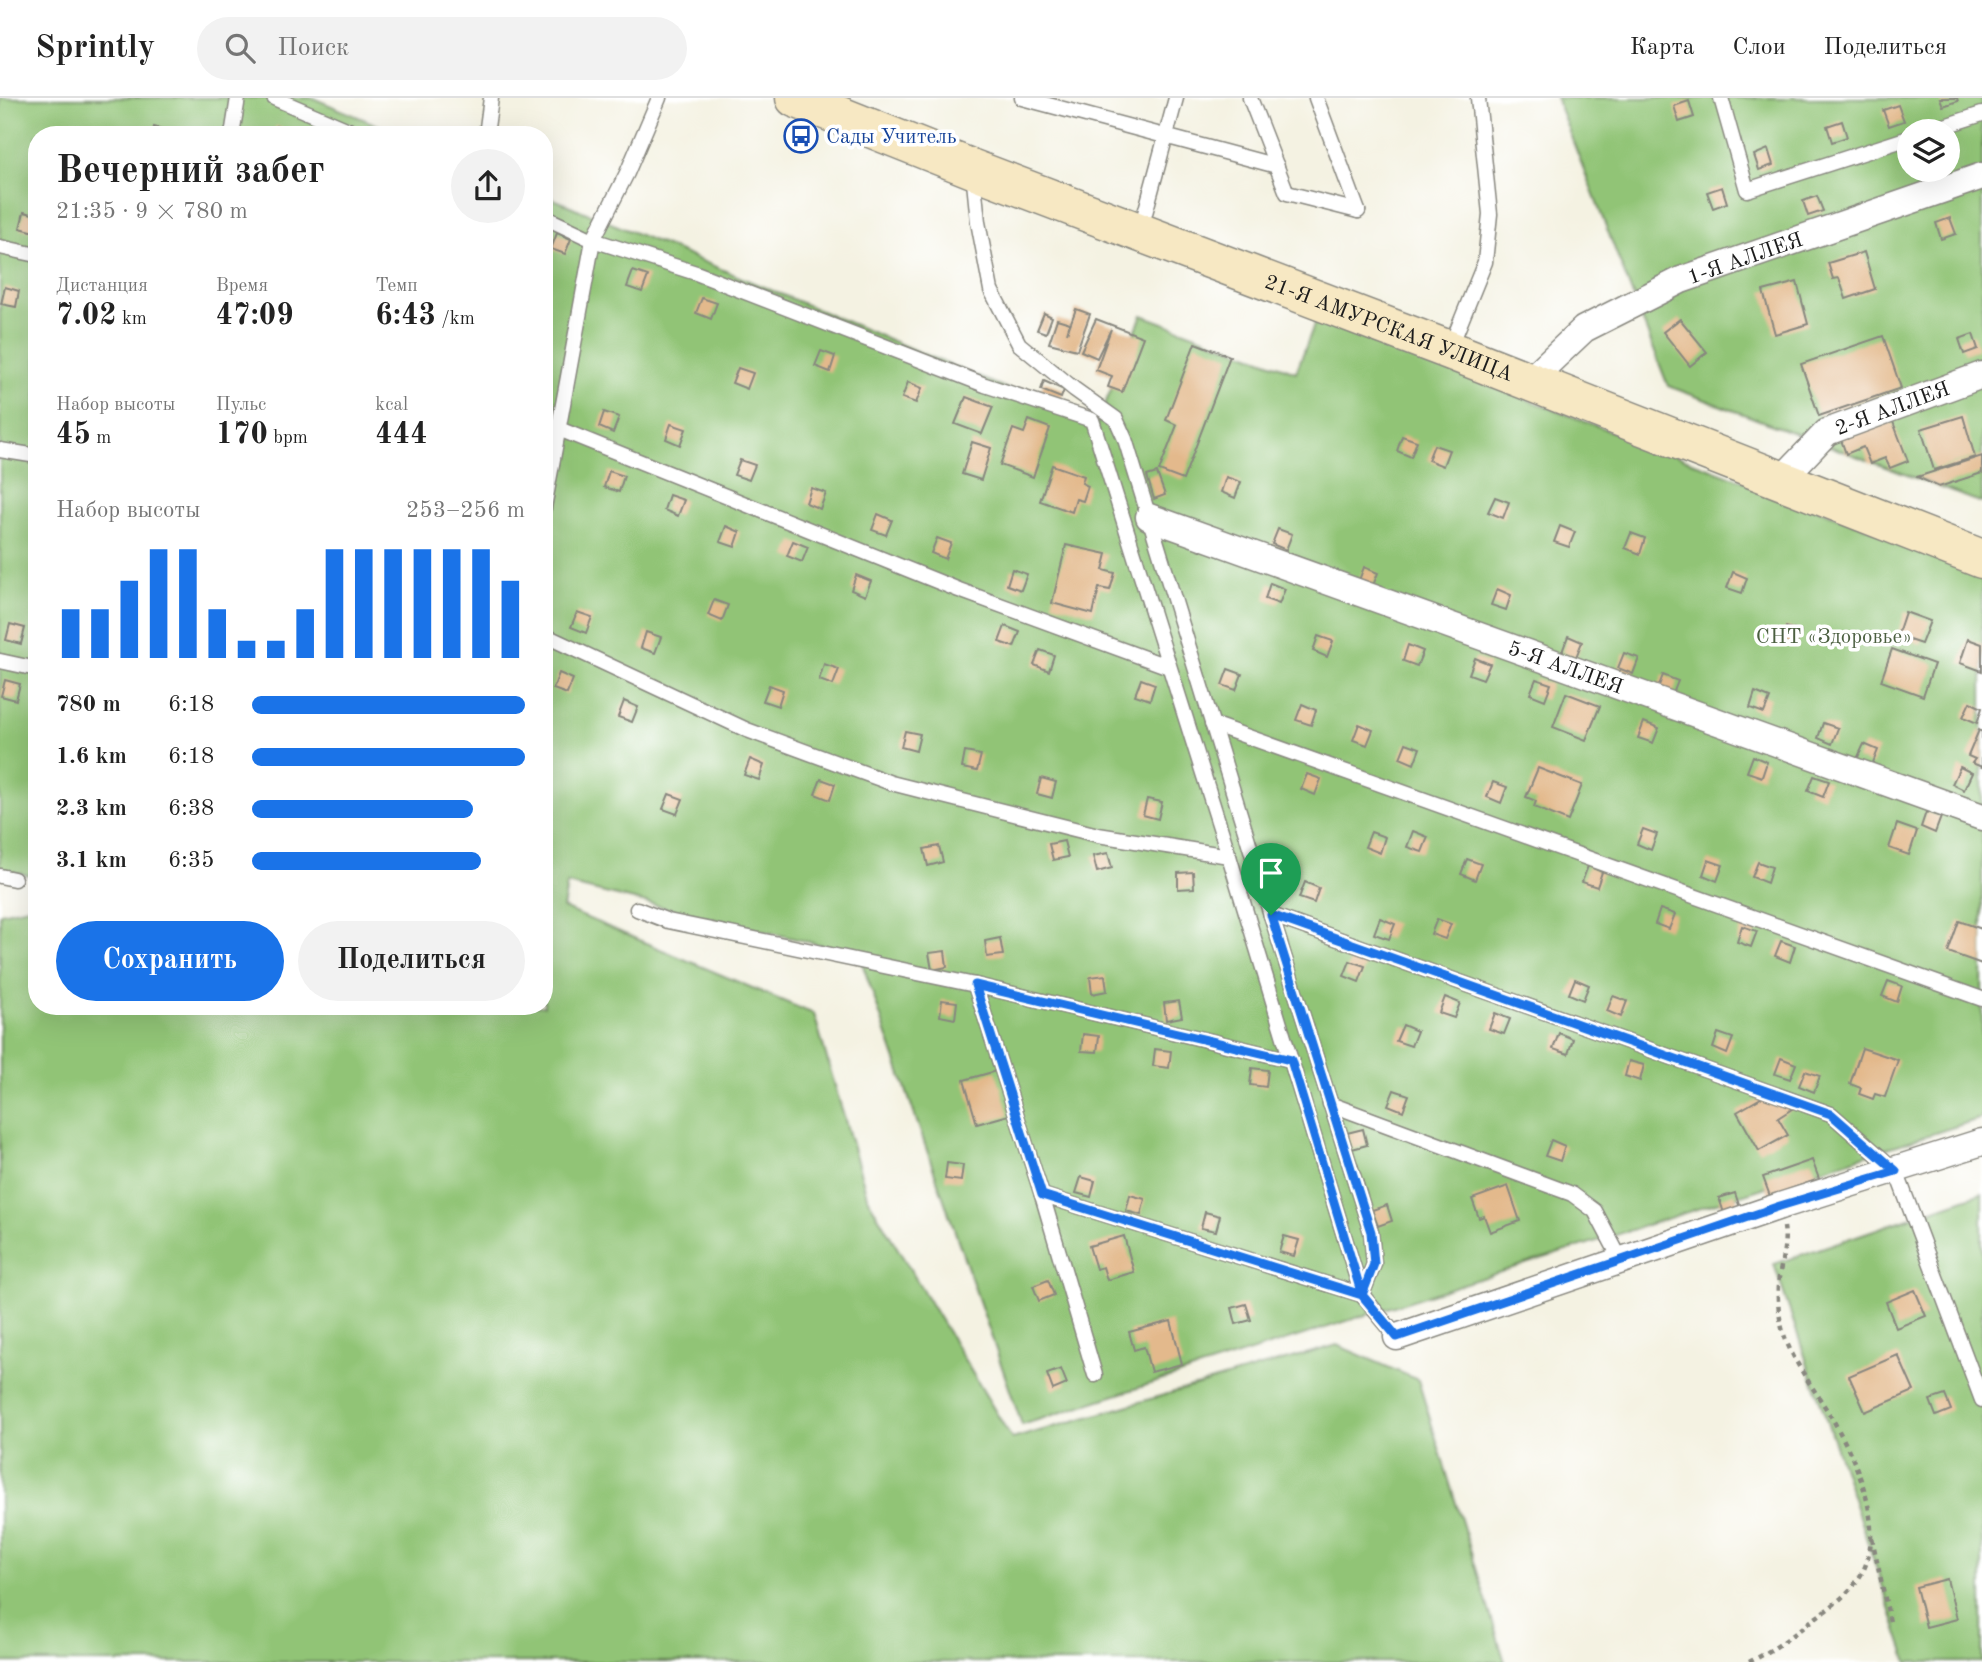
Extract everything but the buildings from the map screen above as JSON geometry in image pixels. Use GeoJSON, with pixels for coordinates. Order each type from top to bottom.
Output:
{"type":"FeatureCollection","features":[{"type":"Feature","properties":{"kind":"main road","name":"21-Я АМУРСКАЯ УЛИЦА"},"geometry":{"type":"LineString","coordinates":[[795,98],[1982,559]]}},
{"type":"Feature","properties":{"kind":"street","name":"1-Я АЛЛЕЯ"},"geometry":{"type":"LineString","coordinates":[[1529,381],[1584,330],[1681,280],[1982,176]]}},
{"type":"Feature","properties":{"kind":"street","name":"2-Я АЛЛЕЯ"},"geometry":{"type":"LineString","coordinates":[[1781,480],[1826,432],[1982,375]]}},
{"type":"Feature","properties":{"kind":"street","name":"5-Я АЛЛЕЯ"},"geometry":{"type":"LineString","coordinates":[[1149,517],[1982,817]]}},
{"type":"Feature","properties":{"kind":"street"},"geometry":{"type":"LineString","coordinates":[[1397,1337],[1780,1206],[1982,1142]]}},
{"type":"Feature","properties":{"kind":"lane"},"geometry":{"type":"LineString","coordinates":[[233,126],[238,98]]}},
{"type":"Feature","properties":{"kind":"lane"},"geometry":{"type":"LineString","coordinates":[[274,98],[339,126]]}},
{"type":"Feature","properties":{"kind":"lane"},"geometry":{"type":"LineString","coordinates":[[487,126],[491,98]]}},
{"type":"Feature","properties":{"kind":"lane"},"geometry":{"type":"LineString","coordinates":[[553,461],[593,240],[627,173],[659,98]]}},
{"type":"Feature","properties":{"kind":"lane"},"geometry":{"type":"LineString","coordinates":[[1021,98],[1277,166]]}},
{"type":"Feature","properties":{"kind":"lane"},"geometry":{"type":"LineString","coordinates":[[1140,233],[1176,98]]}},
{"type":"Feature","properties":{"kind":"lane"},"geometry":{"type":"LineString","coordinates":[[1250,98],[1287,193],[1358,211],[1316,98]]}},
{"type":"Feature","properties":{"kind":"lane"},"geometry":{"type":"LineString","coordinates":[[1449,350],[1485,262],[1488,238],[1490,214],[1478,98]]}},
{"type":"Feature","properties":{"kind":"lane"},"geometry":{"type":"LineString","coordinates":[[1721,98],[1747,190],[1897,142]]}},
{"type":"Feature","properties":{"kind":"lane"},"geometry":{"type":"LineString","coordinates":[[1960,121],[1982,114]]}},
{"type":"Feature","properties":{"kind":"lane"},"geometry":{"type":"LineString","coordinates":[[973,169],[978,222],[991,290],[1019,344],[1116,419],[1149,517],[1371,1232],[1374,1264],[1362,1295]]}},
{"type":"Feature","properties":{"kind":"lane"},"geometry":{"type":"LineString","coordinates":[[553,221],[593,240],[696,273],[985,385],[1092,420],[1362,1295],[1397,1337]]}},
{"type":"Feature","properties":{"kind":"lane"},"geometry":{"type":"LineString","coordinates":[[0,247],[28,252]]}},
{"type":"Feature","properties":{"kind":"lane"},"geometry":{"type":"LineString","coordinates":[[553,427],[959,590],[1169,667]]}},
{"type":"Feature","properties":{"kind":"lane"},"geometry":{"type":"LineString","coordinates":[[0,450],[28,455]]}},
{"type":"Feature","properties":{"kind":"lane"},"geometry":{"type":"LineString","coordinates":[[553,639],[747,730],[891,783],[1098,835],[1228,856]]}},
{"type":"Feature","properties":{"kind":"lane"},"geometry":{"type":"LineString","coordinates":[[0,661],[28,667]]}},
{"type":"Feature","properties":{"kind":"lane"},"geometry":{"type":"LineString","coordinates":[[1212,724],[1982,999]]}},
{"type":"Feature","properties":{"kind":"lane"},"geometry":{"type":"LineString","coordinates":[[637,909],[668,921],[975,985],[1291,1060]]}},
{"type":"Feature","properties":{"kind":"lane"},"geometry":{"type":"LineString","coordinates":[[1271,915],[1831,1114],[1896,1171],[1982,1399]]}},
{"type":"Feature","properties":{"kind":"lane"},"geometry":{"type":"LineString","coordinates":[[975,985],[1042,1195],[1095,1375]]}},
{"type":"Feature","properties":{"kind":"lane"},"geometry":{"type":"LineString","coordinates":[[1330,1104],[1572,1194],[1595,1212],[1622,1262]]}},
{"type":"Feature","properties":{"kind":"lane"},"geometry":{"type":"LineString","coordinates":[[1042,1195],[1362,1295]]}},
{"type":"Feature","properties":{"kind":"path"},"geometry":{"type":"LineString","coordinates":[[1780,1206],[1786,1237],[1778,1288],[1782,1328],[1803,1373],[1839,1430],[1855,1465],[1866,1499],[1890,1622]]}},
{"type":"Feature","properties":{"kind":"path"},"geometry":{"type":"LineString","coordinates":[[1749,1662],[1770,1653],[1844,1597],[1864,1569],[1871,1534]]}},
{"type":"Feature","properties":{"kind":"green space"},"geometry":{"type":"Polygon","coordinates":[[[0,98],[313,98],[380,126],[28,126],[28,875],[0,869],[0,98]]]}},
{"type":"Feature","properties":{"kind":"green space"},"geometry":{"type":"Polygon","coordinates":[[[1556,98],[1982,98],[1982,503],[1668,386],[1556,98]]]}},
{"type":"Feature","properties":{"kind":"green space","name":"СНТ «Здоровье»"},"geometry":{"type":"Polygon","coordinates":[[[553,199],[1096,426],[1142,315],[1296,372],[1316,320],[1982,571],[1982,1118],[1022,1425],[859,954],[567,884],[563,908],[814,1014],[868,1199],[1012,1439],[1337,1345],[1418,1380],[1505,1662],[0,1662],[0,913],[28,907],[28,1015],[553,1015],[553,199]]]}},
{"type":"Feature","properties":{"kind":"green space"},"geometry":{"type":"Polygon","coordinates":[[[1982,1193],[1982,1662],[1908,1662],[1774,1264],[1982,1193]]]}},
{"type":"Feature","properties":{"kind":"place","name":"Сады Учитель"},"geometry":{"type":"Point","coordinates":[801,136]}},
{"type":"Feature","properties":{"kind":"route"},"geometry":{"type":"LineString","coordinates":[[1271,915],[1371,1232],[1374,1264],[1362,1295],[1042,1195],[975,985],[1291,1060],[1362,1295],[1397,1337],[1780,1206],[1896,1171],[1831,1114],[1271,915]]}}]}
